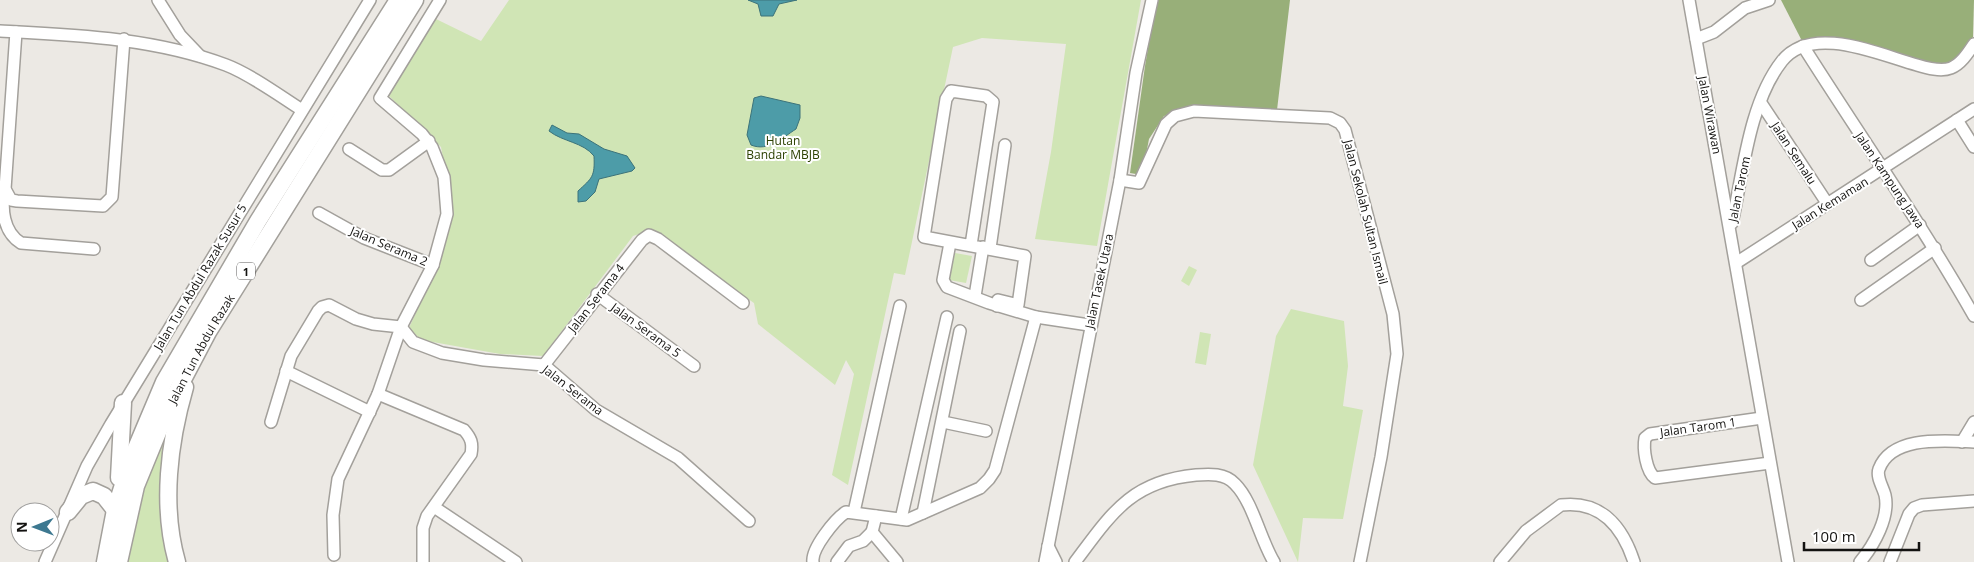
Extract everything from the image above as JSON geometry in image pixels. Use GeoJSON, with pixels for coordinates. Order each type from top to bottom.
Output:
{"type":"FeatureCollection","features":[{"type":"Feature","properties":{"kind":"highway","name":"Jalan Tun Abdul Razak"},"geometry":{"type":"LineString","coordinates":[[105,562],[117,504],[131,460],[164,382],[208,303],[258,220],[398,0]]}},
{"type":"Feature","properties":{"kind":"highway","name":"Jalan Tun Abdul Razak"},"geometry":{"type":"LineString","coordinates":[[119,562],[136,486],[168,408],[208,332],[415,0]]}},
{"type":"Feature","properties":{"kind":"highway"},"geometry":{"type":"LineString","coordinates":[[177,562],[171,542],[167,509],[169,477],[185,389],[208,332]]}},
{"type":"Feature","properties":{"kind":"highway"},"geometry":{"type":"LineString","coordinates":[[68,512],[81,496],[93,491],[117,504],[124,403]]}},
{"type":"Feature","properties":{"kind":"street"},"geometry":{"type":"LineString","coordinates":[[158,0],[180,36],[201,58]]}},
{"type":"Feature","properties":{"kind":"street","name":"Jalan Tun Abdul Razak Susur 5"},"geometry":{"type":"LineString","coordinates":[[44,562],[87,466],[370,0]]}},
{"type":"Feature","properties":{"kind":"street"},"geometry":{"type":"LineString","coordinates":[[334,555],[333,515],[338,479],[378,394],[401,326],[433,265],[445,227],[447,201],[444,177],[429,141],[380,100],[380,95],[440,0]]}},
{"type":"Feature","properties":{"kind":"street","name":"Jalan Tasek Utara"},"geometry":{"type":"LineString","coordinates":[[1045,562],[1090,325],[1120,180],[1136,73],[1152,0]]}},
{"type":"Feature","properties":{"kind":"street","name":"Jalan Wirawan"},"geometry":{"type":"LineString","coordinates":[[1690,0],[1731,230]]}},
{"type":"Feature","properties":{"kind":"street"},"geometry":{"type":"LineString","coordinates":[[1696,39],[1714,32],[1745,8],[1769,0]]}},
{"type":"Feature","properties":{"kind":"street"},"geometry":{"type":"LineString","coordinates":[[0,31],[124,39],[172,50],[228,66],[302,110]]}},
{"type":"Feature","properties":{"kind":"street"},"geometry":{"type":"LineString","coordinates":[[16,32],[3,200],[4,216],[13,238],[21,243],[94,249]]}},
{"type":"Feature","properties":{"kind":"street"},"geometry":{"type":"LineString","coordinates":[[172,50],[180,36]]}},
{"type":"Feature","properties":{"kind":"street"},"geometry":{"type":"LineString","coordinates":[[5,189],[11,200],[17,201],[103,206],[112,198],[124,39]]}},
{"type":"Feature","properties":{"kind":"street","name":"Jalan Tarom"},"geometry":{"type":"LineString","coordinates":[[1788,562],[1731,230],[1751,130],[1768,84],[1782,61],[1792,51],[1803,46],[1829,43],[1853,46],[1931,69],[1950,69],[1962,60],[1974,44]]}},
{"type":"Feature","properties":{"kind":"street","name":"Jalan Kampung Jawa"},"geometry":{"type":"LineString","coordinates":[[1803,46],[1882,170],[1935,248],[1974,316]]}},
{"type":"Feature","properties":{"kind":"street"},"geometry":{"type":"LineString","coordinates":[[971,245],[993,100],[986,96],[949,91],[946,98],[924,237],[1025,256],[1018,305],[998,300],[997,306]]}},
{"type":"Feature","properties":{"kind":"street","name":"Jalan Semalu"},"geometry":{"type":"LineString","coordinates":[[1761,103],[1827,203]]}},
{"type":"Feature","properties":{"kind":"street","name":"Jalan Kemaman"},"geometry":{"type":"LineString","coordinates":[[1736,263],[1974,109]]}},
{"type":"Feature","properties":{"kind":"street","name":"Jalan Sekolah Sultan Ismail"},"geometry":{"type":"LineString","coordinates":[[1120,180],[1139,183],[1166,124],[1182,113],[1194,111],[1330,118],[1340,123],[1345,130],[1393,314],[1397,354],[1381,457],[1360,562]]}},
{"type":"Feature","properties":{"kind":"street"},"geometry":{"type":"LineString","coordinates":[[1957,120],[1974,147]]}},
{"type":"Feature","properties":{"kind":"street"},"geometry":{"type":"LineString","coordinates":[[349,149],[382,170],[389,170],[429,141]]}},
{"type":"Feature","properties":{"kind":"street"},"geometry":{"type":"LineString","coordinates":[[975,296],[997,200],[1005,145]]}},
{"type":"Feature","properties":{"kind":"street"},"geometry":{"type":"LineString","coordinates":[[1726,200],[1739,195]]}},
{"type":"Feature","properties":{"kind":"street"},"geometry":{"type":"LineString","coordinates":[[978,196],[997,200]]}},
{"type":"Feature","properties":{"kind":"street","name":"Jalan Serama 2"},"geometry":{"type":"LineString","coordinates":[[319,213],[364,238],[433,265]]}},
{"type":"Feature","properties":{"kind":"street"},"geometry":{"type":"LineString","coordinates":[[1871,260],[1920,225]]}},
{"type":"Feature","properties":{"kind":"street","name":"Jalan Serama 4"},"geometry":{"type":"LineString","coordinates":[[544,365],[597,294],[642,240],[650,235],[743,303]]}},
{"type":"Feature","properties":{"kind":"street"},"geometry":{"type":"LineString","coordinates":[[950,243],[944,282],[947,287],[1036,318],[1090,325]]}},
{"type":"Feature","properties":{"kind":"street"},"geometry":{"type":"LineString","coordinates":[[1861,300],[1935,248]]}},
{"type":"Feature","properties":{"kind":"street","name":"Jalan Serama 5"},"geometry":{"type":"LineString","coordinates":[[597,294],[694,366]]}},
{"type":"Feature","properties":{"kind":"street"},"geometry":{"type":"LineString","coordinates":[[271,422],[291,356],[322,307],[329,305],[356,319],[373,324],[401,326]]}},
{"type":"Feature","properties":{"kind":"street"},"geometry":{"type":"LineString","coordinates":[[854,512],[900,306]]}},
{"type":"Feature","properties":{"kind":"street"},"geometry":{"type":"LineString","coordinates":[[902,515],[947,317]]}},
{"type":"Feature","properties":{"kind":"street"},"geometry":{"type":"LineString","coordinates":[[902,515],[907,520],[924,508],[980,488],[990,479],[995,470],[1036,318]]}},
{"type":"Feature","properties":{"kind":"street","name":"Jalan Serama"},"geometry":{"type":"LineString","coordinates":[[401,326],[413,342],[442,353],[484,360],[544,365],[596,410],[678,458],[749,521]]}},
{"type":"Feature","properties":{"kind":"street"},"geometry":{"type":"LineString","coordinates":[[924,508],[960,331]]}},
{"type":"Feature","properties":{"kind":"street"},"geometry":{"type":"LineString","coordinates":[[286,371],[370,412]]}},
{"type":"Feature","properties":{"kind":"street"},"geometry":{"type":"LineString","coordinates":[[378,394],[464,430],[470,437],[471,454],[434,507],[423,528],[423,562]]}},
{"type":"Feature","properties":{"kind":"street","name":"Jalan Tarom 1"},"geometry":{"type":"LineString","coordinates":[[1762,418],[1650,434],[1645,438],[1644,444],[1648,467],[1655,478],[1770,463]]}},
{"type":"Feature","properties":{"kind":"street"},"geometry":{"type":"LineString","coordinates":[[943,422],[986,431]]}},
{"type":"Feature","properties":{"kind":"street"},"geometry":{"type":"LineString","coordinates":[[1962,442],[1974,422]]}},
{"type":"Feature","properties":{"kind":"street"},"geometry":{"type":"LineString","coordinates":[[1860,562],[1884,522],[1887,508],[1879,479],[1879,469],[1886,460],[1904,445],[1922,441],[1974,442]]}},
{"type":"Feature","properties":{"kind":"street"},"geometry":{"type":"LineString","coordinates":[[1067,562],[1078,557],[1109,519],[1136,492],[1149,485],[1188,476],[1220,474],[1230,480],[1240,490],[1274,562]]}},
{"type":"Feature","properties":{"kind":"street"},"geometry":{"type":"LineString","coordinates":[[1890,562],[1909,514],[1914,508],[1922,505],[1974,501]]}},
{"type":"Feature","properties":{"kind":"street"},"geometry":{"type":"LineString","coordinates":[[1500,562],[1526,531],[1561,505],[1568,504],[1598,511],[1616,523],[1628,545],[1634,562]]}},
{"type":"Feature","properties":{"kind":"street"},"geometry":{"type":"LineString","coordinates":[[434,507],[516,562]]}},
{"type":"Feature","properties":{"kind":"street"},"geometry":{"type":"LineString","coordinates":[[814,562],[814,552],[836,512],[854,512],[874,523],[897,562]]}},
{"type":"Feature","properties":{"kind":"street"},"geometry":{"type":"LineString","coordinates":[[836,562],[849,546],[863,541],[874,523],[902,515]]}},
{"type":"Feature","properties":{"kind":"street"},"geometry":{"type":"LineString","coordinates":[[1048,546],[1056,562]]}},
{"type":"Feature","properties":{"kind":"green space","name":"Hutan Bandar MBJB"},"geometry":{"type":"Polygon","coordinates":[[[509,0],[1141,0],[1097,246],[1035,239],[1051,152],[1066,44],[982,38],[953,47],[905,275],[894,273],[848,485],[832,475],[854,374],[846,360],[835,385],[758,324],[754,303],[648,231],[633,236],[543,356],[500,354],[427,341],[418,337],[409,328],[433,274],[448,185],[441,147],[386,93],[436,19],[481,41],[509,0]]]}},
{"type":"Feature","properties":{"kind":"green space"},"geometry":{"type":"Polygon","coordinates":[[[1158,0],[1290,0],[1277,110],[1193,109],[1164,116],[1149,139],[1142,175],[1130,173],[1145,66],[1154,12],[1158,0]]]}},
{"type":"Feature","properties":{"kind":"green space"},"geometry":{"type":"Polygon","coordinates":[[[1781,0],[1974,0],[1973,37],[1956,60],[1946,65],[1928,64],[1802,41],[1781,0]]]}},
{"type":"Feature","properties":{"kind":"green space"},"geometry":{"type":"Polygon","coordinates":[[[955,253],[972,256],[966,283],[949,280],[955,253]]]}},
{"type":"Feature","properties":{"kind":"green space"},"geometry":{"type":"Polygon","coordinates":[[[1189,266],[1197,270],[1189,286],[1181,281],[1189,266]]]}},
{"type":"Feature","properties":{"kind":"green space"},"geometry":{"type":"Polygon","coordinates":[[[1291,309],[1344,321],[1348,366],[1343,406],[1363,410],[1343,519],[1303,518],[1298,562],[1253,465],[1276,336],[1291,309]]]}},
{"type":"Feature","properties":{"kind":"green space"},"geometry":{"type":"Polygon","coordinates":[[[1200,332],[1211,334],[1206,365],[1195,363],[1200,332]]]}},
{"type":"Feature","properties":{"kind":"green space"},"geometry":{"type":"Polygon","coordinates":[[[178,392],[174,562],[124,562],[136,495],[178,392]]]}},
{"type":"Feature","properties":{"kind":"water"},"geometry":{"type":"Polygon","coordinates":[[[748,0],[797,0],[779,4],[773,16],[761,16],[758,4],[748,0]]]}},
{"type":"Feature","properties":{"kind":"water"},"geometry":{"type":"Polygon","coordinates":[[[761,96],[800,105],[800,118],[796,129],[775,143],[757,147],[751,145],[747,135],[754,98],[761,96]]]}},
{"type":"Feature","properties":{"kind":"water"},"geometry":{"type":"Polygon","coordinates":[[[552,125],[567,133],[579,134],[604,149],[627,156],[635,168],[632,171],[599,179],[595,192],[586,201],[578,202],[578,191],[592,176],[594,156],[579,145],[560,138],[549,131],[552,125]]]}}]}
